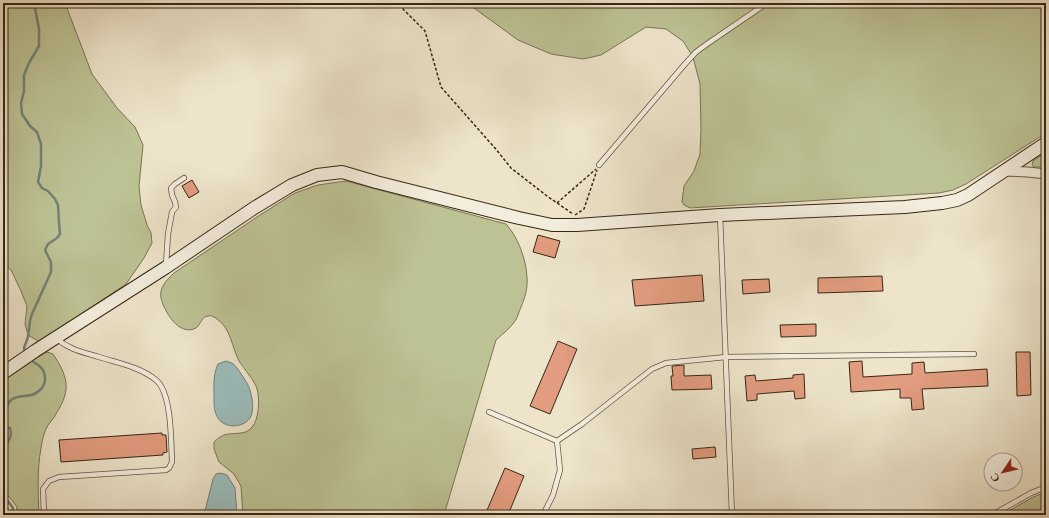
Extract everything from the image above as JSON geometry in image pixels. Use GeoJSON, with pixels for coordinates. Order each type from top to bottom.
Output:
{"type":"FeatureCollection","features":[{"type":"Feature","properties":{"kind":"main road"},"geometry":{"type":"LineString","coordinates":[[3,373],[165,268],[254,208],[292,185],[317,175],[342,172],[376,182],[552,225],[576,220],[905,207],[942,203],[957,200],[979,188],[1046,143]]}},
{"type":"Feature","properties":{"kind":"street"},"geometry":{"type":"LineString","coordinates":[[1004,171],[1046,174]]}},
{"type":"Feature","properties":{"kind":"lane"},"geometry":{"type":"LineString","coordinates":[[599,165],[684,64],[696,52],[767,3]]}},
{"type":"Feature","properties":{"kind":"lane"},"geometry":{"type":"LineString","coordinates":[[165,268],[168,234],[172,212],[176,207],[171,188],[184,178]]}},
{"type":"Feature","properties":{"kind":"lane"},"geometry":{"type":"LineString","coordinates":[[720,215],[732,515]]}},
{"type":"Feature","properties":{"kind":"lane"},"geometry":{"type":"LineString","coordinates":[[44,515],[43,489],[48,481],[59,477],[166,470],[172,462],[168,403],[164,390],[156,380],[140,370],[65,346],[55,338]]}},
{"type":"Feature","properties":{"kind":"lane"},"geometry":{"type":"LineString","coordinates":[[557,440],[582,424],[652,369],[666,363],[726,357],[974,354]]}},
{"type":"Feature","properties":{"kind":"lane"},"geometry":{"type":"LineString","coordinates":[[489,412],[557,440]]}},
{"type":"Feature","properties":{"kind":"lane"},"geometry":{"type":"LineString","coordinates":[[543,515],[553,495],[560,470],[557,440]]}},
{"type":"Feature","properties":{"kind":"lane"},"geometry":{"type":"LineString","coordinates":[[992,515],[1046,486]]}},
{"type":"Feature","properties":{"kind":"path"},"geometry":{"type":"LineString","coordinates":[[399,5],[425,32],[442,87],[495,148],[510,168],[557,203],[576,220],[584,208],[599,165]]}},
{"type":"Feature","properties":{"kind":"path"},"geometry":{"type":"LineString","coordinates":[[557,203],[599,165]]}},
{"type":"Feature","properties":{"kind":"green space"},"geometry":{"type":"Polygon","coordinates":[[[3,3],[65,3],[92,74],[117,108],[135,127],[143,145],[139,186],[141,205],[151,233],[152,243],[144,258],[126,284],[38,341],[28,335],[25,324],[27,306],[11,270],[3,263],[3,3]]]}},
{"type":"Feature","properties":{"kind":"green space"},"geometry":{"type":"Polygon","coordinates":[[[467,3],[1046,3],[1046,133],[966,184],[953,190],[939,193],[690,208],[682,202],[684,186],[694,171],[700,154],[700,84],[693,57],[683,41],[666,29],[646,27],[601,55],[583,59],[551,54],[518,40],[467,3]]]}},
{"type":"Feature","properties":{"kind":"green space"},"geometry":{"type":"Polygon","coordinates":[[[1046,152],[1046,167],[1034,167],[1032,165],[1033,161],[1046,152]]]}},
{"type":"Feature","properties":{"kind":"green space"},"geometry":{"type":"Polygon","coordinates":[[[346,181],[506,224],[518,242],[525,263],[527,289],[525,296],[515,321],[496,340],[444,515],[243,515],[241,486],[234,474],[219,462],[214,449],[214,442],[224,435],[243,433],[252,427],[256,419],[258,409],[258,393],[256,386],[239,361],[228,333],[222,323],[214,317],[206,316],[196,328],[190,330],[178,326],[165,309],[161,298],[161,290],[164,284],[174,273],[295,193],[318,185],[346,181]]]}},
{"type":"Feature","properties":{"kind":"green space"},"geometry":{"type":"Polygon","coordinates":[[[47,352],[53,354],[62,369],[66,382],[65,396],[62,404],[44,433],[42,442],[38,473],[39,515],[16,515],[17,507],[3,491],[3,381],[47,352]]]}},
{"type":"Feature","properties":{"kind":"green space"},"geometry":{"type":"Polygon","coordinates":[[[1046,492],[1046,515],[1002,515],[1033,497],[1046,492]]]}},
{"type":"Feature","properties":{"kind":"water"},"geometry":{"type":"Polygon","coordinates":[[[226,361],[232,363],[238,370],[248,385],[252,397],[252,415],[243,424],[234,426],[221,422],[215,411],[214,403],[215,372],[218,364],[226,361]]]}},
{"type":"Feature","properties":{"kind":"water"},"geometry":{"type":"Polygon","coordinates":[[[221,473],[227,475],[235,488],[237,515],[204,515],[213,479],[216,474],[221,473]]]}},
{"type":"Feature","properties":{"kind":"building"},"geometry":{"type":"Polygon","coordinates":[[[192,180],[199,192],[189,198],[182,186],[192,180]]]}},
{"type":"Feature","properties":{"kind":"building"},"geometry":{"type":"Polygon","coordinates":[[[538,235],[560,241],[555,258],[533,252],[538,235]]]}},
{"type":"Feature","properties":{"kind":"building"},"geometry":{"type":"Polygon","coordinates":[[[702,275],[704,301],[635,306],[632,280],[702,275]]]}},
{"type":"Feature","properties":{"kind":"building"},"geometry":{"type":"Polygon","coordinates":[[[882,276],[883,291],[818,293],[818,278],[882,276]]]}},
{"type":"Feature","properties":{"kind":"building"},"geometry":{"type":"Polygon","coordinates":[[[769,279],[770,292],[743,294],[742,280],[769,279]]]}},
{"type":"Feature","properties":{"kind":"building"},"geometry":{"type":"Polygon","coordinates":[[[816,324],[816,336],[781,337],[780,325],[816,324]]]}},
{"type":"Feature","properties":{"kind":"building"},"geometry":{"type":"Polygon","coordinates":[[[558,341],[577,349],[550,414],[530,406],[558,341]]]}},
{"type":"Feature","properties":{"kind":"building"},"geometry":{"type":"Polygon","coordinates":[[[1016,352],[1030,352],[1031,395],[1017,396],[1016,352]]]}},
{"type":"Feature","properties":{"kind":"building"},"geometry":{"type":"Polygon","coordinates":[[[862,361],[863,377],[912,374],[912,363],[924,362],[925,373],[987,369],[988,386],[922,389],[924,409],[912,410],[911,398],[900,398],[900,389],[851,392],[849,362],[862,361]]]}},
{"type":"Feature","properties":{"kind":"building"},"geometry":{"type":"Polygon","coordinates":[[[684,365],[684,376],[711,375],[712,389],[672,390],[672,366],[684,365]]]}},
{"type":"Feature","properties":{"kind":"building"},"geometry":{"type":"Polygon","coordinates":[[[804,374],[805,398],[795,399],[794,391],[757,394],[757,400],[747,401],[745,376],[755,375],[756,381],[793,378],[793,375],[804,374]]]}},
{"type":"Feature","properties":{"kind":"building"},"geometry":{"type":"Polygon","coordinates":[[[162,433],[162,435],[166,435],[167,452],[163,453],[163,455],[61,462],[59,440],[162,433]]]}},
{"type":"Feature","properties":{"kind":"building"},"geometry":{"type":"Polygon","coordinates":[[[715,447],[716,457],[693,459],[692,449],[715,447]]]}},
{"type":"Feature","properties":{"kind":"building"},"geometry":{"type":"Polygon","coordinates":[[[505,468],[524,476],[508,515],[485,515],[505,468]]]}},
{"type":"Feature","properties":{"kind":"waterway"},"geometry":{"type":"LineString","coordinates":[[25,354],[24,348],[28,337],[32,314],[51,272],[51,262],[45,250],[48,244],[60,234],[58,205],[55,199],[48,191],[42,188],[38,182],[41,166],[41,144],[37,132],[30,126],[22,114],[21,103],[24,91],[24,75],[39,46],[39,29],[34,3]]}},
{"type":"Feature","properties":{"kind":"waterway"},"geometry":{"type":"LineString","coordinates":[[3,415],[12,399],[28,396],[38,392],[45,383],[43,369],[29,359]]}},
{"type":"Feature","properties":{"kind":"waterway"},"geometry":{"type":"LineString","coordinates":[[3,424],[5,427],[10,428],[11,431],[10,437],[3,452]]}},
{"type":"Feature","properties":{"kind":"waterway"},"geometry":{"type":"LineString","coordinates":[[3,498],[8,501],[13,508],[12,515]]}}]}
